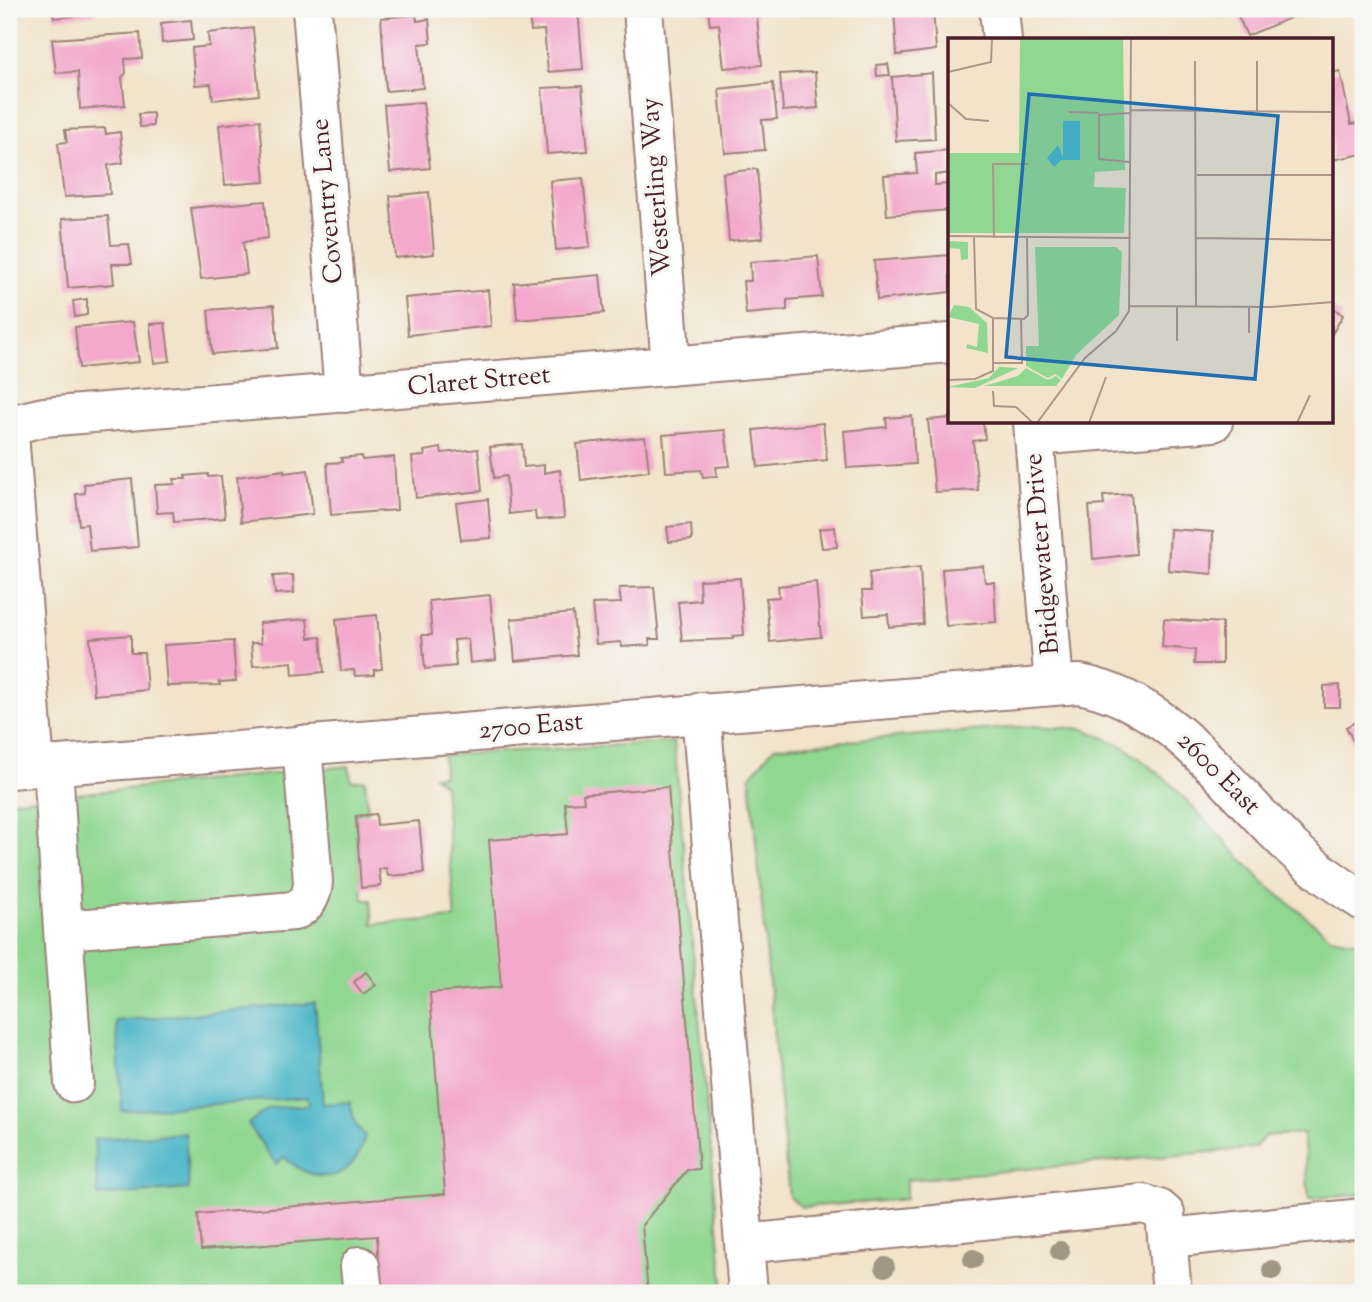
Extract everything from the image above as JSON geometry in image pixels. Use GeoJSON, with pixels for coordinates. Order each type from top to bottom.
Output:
{"type":"FeatureCollection","features":[{"type":"Feature","properties":{"kind":"street","name":"Coventry Lane"},"geometry":{"type":"LineString","coordinates":[[312,9],[344,393]]}},
{"type":"Feature","properties":{"kind":"street","name":"Westerling Way"},"geometry":{"type":"LineString","coordinates":[[643,9],[671,366]]}},
{"type":"Feature","properties":{"kind":"street"},"geometry":{"type":"LineString","coordinates":[[999,9],[1002,38]]}},
{"type":"Feature","properties":{"kind":"street","name":"Claret Street"},"geometry":{"type":"LineString","coordinates":[[9,425],[44,417],[948,343]]}},
{"type":"Feature","properties":{"kind":"street"},"geometry":{"type":"LineString","coordinates":[[1033,429],[1162,424]]}},
{"type":"Feature","properties":{"kind":"street","name":"Bridgewater Drive"},"geometry":{"type":"LineString","coordinates":[[1033,429],[1054,685]]}},
{"type":"Feature","properties":{"kind":"street"},"geometry":{"type":"LineString","coordinates":[[9,433],[32,767],[63,930],[74,1083]]}},
{"type":"Feature","properties":{"kind":"street","name":"2700 East"},"geometry":{"type":"LineString","coordinates":[[32,767],[1054,685]]}},
{"type":"Feature","properties":{"kind":"street","name":"2600 East"},"geometry":{"type":"LineString","coordinates":[[1054,685],[1094,687],[1157,717],[1185,739],[1286,843],[1313,866],[1363,901]]}},
{"type":"Feature","properties":{"kind":"street"},"geometry":{"type":"LineString","coordinates":[[701,712],[748,1293]]}},
{"type":"Feature","properties":{"kind":"street"},"geometry":{"type":"LineString","coordinates":[[63,930],[294,911],[302,908],[313,891],[302,745]]}},
{"type":"Feature","properties":{"kind":"street"},"geometry":{"type":"LineString","coordinates":[[744,1244],[1143,1204],[1165,1214],[1172,1293]]}},
{"type":"Feature","properties":{"kind":"street"},"geometry":{"type":"LineString","coordinates":[[1168,1238],[1363,1218]]}},
{"type":"Feature","properties":{"kind":"green space"},"geometry":{"type":"Polygon","coordinates":[[[1032,726],[1084,729],[1125,747],[1169,782],[1264,883],[1331,937],[1363,943],[1363,1194],[1309,1199],[1303,1133],[1265,1136],[1254,1148],[906,1180],[906,1199],[802,1207],[789,1197],[750,777],[774,747],[1032,726]]]}},
{"type":"Feature","properties":{"kind":"green space"},"geometry":{"type":"Polygon","coordinates":[[[674,742],[724,1293],[9,1293],[9,801],[349,766],[351,781],[365,780],[368,812],[355,814],[363,900],[371,900],[373,924],[455,918],[444,785],[434,776],[444,775],[443,755],[674,742]]]}},
{"type":"Feature","properties":{"kind":"water"},"geometry":{"type":"Polygon","coordinates":[[[315,1003],[323,1104],[350,1102],[355,1124],[365,1136],[360,1151],[343,1171],[321,1176],[297,1167],[284,1157],[276,1164],[248,1124],[269,1108],[309,1105],[308,1097],[122,1111],[116,1021],[315,1003]]]}},
{"type":"Feature","properties":{"kind":"water"},"geometry":{"type":"Polygon","coordinates":[[[185,1133],[189,1189],[98,1196],[94,1139],[185,1133]]]}},
{"type":"Feature","properties":{"kind":"building"},"geometry":{"type":"Polygon","coordinates":[[[53,9],[97,9],[97,14],[54,18],[53,9]]]}},
{"type":"Feature","properties":{"kind":"building"},"geometry":{"type":"Polygon","coordinates":[[[541,9],[578,9],[583,69],[548,72],[544,30],[531,31],[529,15],[542,14],[541,9]]]}},
{"type":"Feature","properties":{"kind":"building"},"geometry":{"type":"Polygon","coordinates":[[[708,9],[756,9],[762,65],[724,68],[719,24],[710,25],[708,9]]]}},
{"type":"Feature","properties":{"kind":"building"},"geometry":{"type":"Polygon","coordinates":[[[894,9],[933,9],[936,50],[897,55],[894,9]]]}},
{"type":"Feature","properties":{"kind":"building"},"geometry":{"type":"Polygon","coordinates":[[[1235,9],[1286,9],[1290,18],[1247,36],[1235,9]]]}},
{"type":"Feature","properties":{"kind":"building"},"geometry":{"type":"Polygon","coordinates":[[[416,15],[417,21],[429,19],[431,43],[419,44],[423,88],[386,91],[381,18],[416,15]]]}},
{"type":"Feature","properties":{"kind":"building"},"geometry":{"type":"Polygon","coordinates":[[[191,20],[193,40],[162,43],[161,23],[191,20]]]}},
{"type":"Feature","properties":{"kind":"building"},"geometry":{"type":"Polygon","coordinates":[[[253,28],[259,95],[213,100],[211,84],[195,85],[192,48],[209,46],[208,33],[253,28]]]}},
{"type":"Feature","properties":{"kind":"building"},"geometry":{"type":"Polygon","coordinates":[[[140,33],[142,58],[125,59],[126,73],[122,77],[125,105],[80,109],[78,72],[56,73],[52,39],[140,33]]]}},
{"type":"Feature","properties":{"kind":"building"},"geometry":{"type":"Polygon","coordinates":[[[888,64],[890,75],[877,76],[876,65],[888,64]]]}},
{"type":"Feature","properties":{"kind":"building"},"geometry":{"type":"Polygon","coordinates":[[[1340,71],[1351,124],[1363,122],[1363,154],[1334,160],[1334,72],[1340,71]]]}},
{"type":"Feature","properties":{"kind":"building"},"geometry":{"type":"Polygon","coordinates":[[[815,72],[818,108],[783,111],[780,74],[815,72]]]}},
{"type":"Feature","properties":{"kind":"building"},"geometry":{"type":"Polygon","coordinates":[[[932,73],[935,139],[896,141],[892,77],[932,73]]]}},
{"type":"Feature","properties":{"kind":"building"},"geometry":{"type":"Polygon","coordinates":[[[773,83],[777,119],[762,120],[765,150],[725,153],[719,89],[773,83]]]}},
{"type":"Feature","properties":{"kind":"building"},"geometry":{"type":"Polygon","coordinates":[[[582,86],[588,151],[547,154],[542,88],[582,86]]]}},
{"type":"Feature","properties":{"kind":"building"},"geometry":{"type":"Polygon","coordinates":[[[423,102],[430,168],[390,172],[384,105],[423,102]]]}},
{"type":"Feature","properties":{"kind":"building"},"geometry":{"type":"Polygon","coordinates":[[[153,113],[153,126],[140,127],[138,114],[153,113]]]}},
{"type":"Feature","properties":{"kind":"building"},"geometry":{"type":"Polygon","coordinates":[[[260,120],[265,182],[225,185],[219,125],[260,120]]]}},
{"type":"Feature","properties":{"kind":"building"},"geometry":{"type":"Polygon","coordinates":[[[105,128],[106,134],[120,132],[123,163],[108,165],[110,194],[64,197],[58,143],[67,142],[65,130],[105,128]]]}},
{"type":"Feature","properties":{"kind":"building"},"geometry":{"type":"Polygon","coordinates":[[[948,150],[948,173],[935,175],[935,185],[948,184],[948,210],[887,215],[884,175],[917,173],[915,153],[948,150]]]}},
{"type":"Feature","properties":{"kind":"building"},"geometry":{"type":"Polygon","coordinates":[[[757,169],[763,238],[729,241],[723,173],[757,169]]]}},
{"type":"Feature","properties":{"kind":"building"},"geometry":{"type":"Polygon","coordinates":[[[583,178],[590,247],[556,250],[550,181],[583,178]]]}},
{"type":"Feature","properties":{"kind":"building"},"geometry":{"type":"Polygon","coordinates":[[[429,192],[434,254],[395,258],[390,196],[429,192]]]}},
{"type":"Feature","properties":{"kind":"building"},"geometry":{"type":"Polygon","coordinates":[[[265,201],[268,238],[243,242],[247,274],[201,279],[191,208],[265,201]]]}},
{"type":"Feature","properties":{"kind":"building"},"geometry":{"type":"Polygon","coordinates":[[[108,216],[111,245],[129,244],[132,264],[112,264],[114,284],[68,288],[62,219],[108,216]]]}},
{"type":"Feature","properties":{"kind":"building"},"geometry":{"type":"Polygon","coordinates":[[[948,255],[948,292],[877,300],[874,261],[948,255]]]}},
{"type":"Feature","properties":{"kind":"building"},"geometry":{"type":"Polygon","coordinates":[[[818,256],[822,297],[787,300],[787,310],[746,314],[743,281],[751,281],[750,262],[818,256]]]}},
{"type":"Feature","properties":{"kind":"building"},"geometry":{"type":"Polygon","coordinates":[[[600,275],[604,313],[517,320],[514,283],[600,275]]]}},
{"type":"Feature","properties":{"kind":"building"},"geometry":{"type":"Polygon","coordinates":[[[488,290],[491,326],[408,335],[405,298],[488,290]]]}},
{"type":"Feature","properties":{"kind":"building"},"geometry":{"type":"Polygon","coordinates":[[[87,299],[87,315],[75,317],[73,301],[87,299]]]}},
{"type":"Feature","properties":{"kind":"building"},"geometry":{"type":"Polygon","coordinates":[[[274,305],[278,348],[212,354],[208,310],[274,305]]]}},
{"type":"Feature","properties":{"kind":"building"},"geometry":{"type":"Polygon","coordinates":[[[1334,308],[1343,315],[1334,331],[1334,308]]]}},
{"type":"Feature","properties":{"kind":"building"},"geometry":{"type":"Polygon","coordinates":[[[133,322],[139,362],[79,368],[75,327],[133,322]]]}},
{"type":"Feature","properties":{"kind":"building"},"geometry":{"type":"Polygon","coordinates":[[[165,323],[170,361],[154,363],[150,324],[165,323]]]}},
{"type":"Feature","properties":{"kind":"building"},"geometry":{"type":"Polygon","coordinates":[[[912,416],[915,464],[847,468],[844,431],[887,427],[886,418],[912,416]]]}},
{"type":"Feature","properties":{"kind":"building"},"geometry":{"type":"Polygon","coordinates":[[[948,418],[948,424],[983,424],[985,439],[973,441],[978,490],[935,492],[928,420],[948,418]]]}},
{"type":"Feature","properties":{"kind":"building"},"geometry":{"type":"Polygon","coordinates":[[[823,423],[827,460],[758,467],[754,430],[823,423]]]}},
{"type":"Feature","properties":{"kind":"building"},"geometry":{"type":"Polygon","coordinates":[[[725,430],[730,466],[716,467],[717,476],[703,477],[701,470],[666,472],[663,435],[725,430]]]}},
{"type":"Feature","properties":{"kind":"building"},"geometry":{"type":"Polygon","coordinates":[[[645,437],[649,471],[581,480],[577,444],[645,437]]]}},
{"type":"Feature","properties":{"kind":"building"},"geometry":{"type":"Polygon","coordinates":[[[522,444],[524,467],[544,465],[544,473],[560,470],[564,518],[536,520],[535,511],[509,514],[506,476],[494,478],[490,447],[522,444]]]}},
{"type":"Feature","properties":{"kind":"building"},"geometry":{"type":"Polygon","coordinates":[[[441,448],[442,453],[478,449],[482,491],[416,498],[412,457],[425,456],[424,451],[441,448]]]}},
{"type":"Feature","properties":{"kind":"building"},"geometry":{"type":"Polygon","coordinates":[[[361,456],[362,460],[394,457],[397,510],[331,515],[327,463],[361,456]]]}},
{"type":"Feature","properties":{"kind":"building"},"geometry":{"type":"Polygon","coordinates":[[[284,470],[284,473],[308,470],[313,514],[241,522],[237,477],[284,470]]]}},
{"type":"Feature","properties":{"kind":"building"},"geometry":{"type":"Polygon","coordinates":[[[208,474],[208,477],[221,476],[225,518],[174,522],[173,512],[157,513],[155,485],[175,484],[174,479],[208,474]]]}},
{"type":"Feature","properties":{"kind":"building"},"geometry":{"type":"Polygon","coordinates":[[[132,479],[138,547],[90,551],[87,524],[79,525],[76,494],[85,493],[84,484],[132,479]]]}},
{"type":"Feature","properties":{"kind":"building"},"geometry":{"type":"Polygon","coordinates":[[[1131,494],[1136,554],[1093,559],[1089,506],[1104,505],[1103,496],[1131,494]]]}},
{"type":"Feature","properties":{"kind":"building"},"geometry":{"type":"Polygon","coordinates":[[[488,499],[491,538],[461,540],[456,503],[488,499]]]}},
{"type":"Feature","properties":{"kind":"building"},"geometry":{"type":"Polygon","coordinates":[[[691,524],[692,540],[669,542],[667,527],[691,524]]]}},
{"type":"Feature","properties":{"kind":"building"},"geometry":{"type":"Polygon","coordinates":[[[835,527],[837,547],[822,548],[819,529],[835,527]]]}},
{"type":"Feature","properties":{"kind":"building"},"geometry":{"type":"Polygon","coordinates":[[[1170,529],[1213,532],[1212,574],[1168,570],[1170,529]]]}},
{"type":"Feature","properties":{"kind":"building"},"geometry":{"type":"Polygon","coordinates":[[[983,566],[985,582],[994,582],[996,622],[946,626],[942,569],[983,566]]]}},
{"type":"Feature","properties":{"kind":"building"},"geometry":{"type":"Polygon","coordinates":[[[920,567],[923,624],[889,627],[888,614],[864,616],[862,591],[871,591],[869,573],[920,567]]]}},
{"type":"Feature","properties":{"kind":"building"},"geometry":{"type":"Polygon","coordinates":[[[293,575],[294,593],[275,594],[273,576],[293,575]]]}},
{"type":"Feature","properties":{"kind":"building"},"geometry":{"type":"Polygon","coordinates":[[[740,578],[744,635],[733,636],[733,639],[682,641],[678,602],[700,600],[699,580],[740,578]]]}},
{"type":"Feature","properties":{"kind":"building"},"geometry":{"type":"Polygon","coordinates":[[[816,582],[821,637],[770,642],[766,598],[779,597],[778,586],[816,582]]]}},
{"type":"Feature","properties":{"kind":"building"},"geometry":{"type":"Polygon","coordinates":[[[654,587],[659,639],[649,639],[650,645],[622,647],[621,642],[596,644],[592,604],[621,603],[619,588],[654,587]]]}},
{"type":"Feature","properties":{"kind":"building"},"geometry":{"type":"Polygon","coordinates":[[[490,595],[496,660],[470,663],[468,639],[454,640],[456,666],[425,669],[422,635],[432,635],[429,601],[490,595]]]}},
{"type":"Feature","properties":{"kind":"building"},"geometry":{"type":"Polygon","coordinates":[[[573,613],[577,655],[515,661],[511,619],[573,613]]]}},
{"type":"Feature","properties":{"kind":"building"},"geometry":{"type":"Polygon","coordinates":[[[377,615],[382,669],[374,670],[374,675],[355,676],[354,670],[341,671],[336,619],[377,615]]]}},
{"type":"Feature","properties":{"kind":"building"},"geometry":{"type":"Polygon","coordinates":[[[307,619],[309,638],[321,637],[324,672],[293,675],[292,662],[253,666],[251,643],[261,643],[259,623],[307,619]]]}},
{"type":"Feature","properties":{"kind":"building"},"geometry":{"type":"Polygon","coordinates":[[[1164,619],[1222,623],[1222,664],[1194,664],[1195,650],[1162,647],[1164,619]]]}},
{"type":"Feature","properties":{"kind":"building"},"geometry":{"type":"Polygon","coordinates":[[[131,635],[131,653],[144,653],[147,690],[94,695],[90,638],[131,635]]]}},
{"type":"Feature","properties":{"kind":"building"},"geometry":{"type":"Polygon","coordinates":[[[233,641],[236,681],[219,682],[220,685],[167,686],[164,645],[233,641]]]}},
{"type":"Feature","properties":{"kind":"building"},"geometry":{"type":"Polygon","coordinates":[[[1340,685],[1340,707],[1324,707],[1324,686],[1340,685]]]}},
{"type":"Feature","properties":{"kind":"building"},"geometry":{"type":"Polygon","coordinates":[[[1363,718],[1363,760],[1346,727],[1363,718]]]}},
{"type":"Feature","properties":{"kind":"building"},"geometry":{"type":"Polygon","coordinates":[[[668,787],[699,1169],[687,1170],[642,1225],[648,1293],[381,1293],[377,1236],[201,1250],[198,1214],[445,1194],[430,993],[501,987],[489,840],[568,834],[565,803],[584,802],[583,794],[668,787]]]}},
{"type":"Feature","properties":{"kind":"building"},"geometry":{"type":"Polygon","coordinates":[[[376,814],[377,825],[419,821],[424,873],[388,876],[386,868],[379,869],[381,886],[361,888],[356,816],[376,814]]]}},
{"type":"Feature","properties":{"kind":"building"},"geometry":{"type":"Polygon","coordinates":[[[366,972],[376,985],[363,994],[354,982],[366,972]]]}}]}
